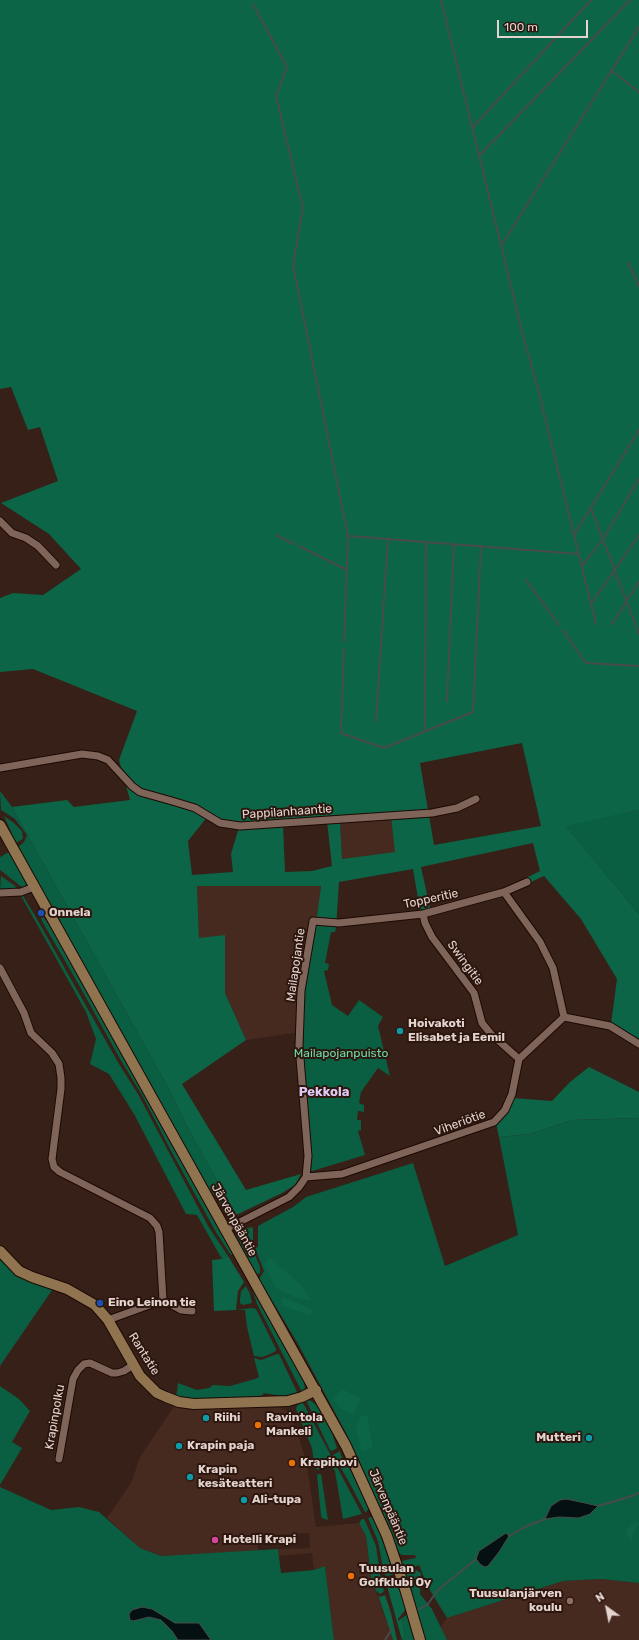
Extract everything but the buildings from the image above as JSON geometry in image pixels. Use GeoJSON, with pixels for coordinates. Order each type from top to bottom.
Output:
{"type":"FeatureCollection","features":[{"type":"Feature","properties":{"kind":"main road","name":"Järvenpääntie"},"geometry":{"type":"LineString","coordinates":[[0,825],[224,1230],[316,1390],[346,1446],[377,1511],[406,1592],[420,1640]]}},
{"type":"Feature","properties":{"kind":"main road","name":"Rantatie"},"geometry":{"type":"LineString","coordinates":[[0,1251],[19,1271],[67,1289],[95,1306],[108,1320],[133,1365],[149,1386],[157,1393],[179,1402],[194,1404],[288,1401],[295,1400],[316,1390]]}},
{"type":"Feature","properties":{"kind":"street"},"geometry":{"type":"LineString","coordinates":[[0,521],[12,533],[26,538],[38,546],[56,565]]}},
{"type":"Feature","properties":{"kind":"street","name":"Pappilanhaantie"},"geometry":{"type":"LineString","coordinates":[[0,768],[82,754],[98,756],[108,760],[132,786],[140,792],[186,805],[220,823],[240,826],[432,813],[457,808],[476,799]]}},
{"type":"Feature","properties":{"kind":"street","name":"Topperitie"},"geometry":{"type":"LineString","coordinates":[[313,921],[339,923],[423,914],[504,892],[527,882]]}},
{"type":"Feature","properties":{"kind":"street"},"geometry":{"type":"LineString","coordinates":[[0,893],[21,892],[34,887]]}},
{"type":"Feature","properties":{"kind":"street"},"geometry":{"type":"LineString","coordinates":[[504,892],[540,942],[553,968],[564,1017]]}},
{"type":"Feature","properties":{"kind":"street","name":"Swingitie"},"geometry":{"type":"LineString","coordinates":[[423,914],[425,923],[432,937],[474,993],[482,1022],[491,1034],[519,1059]]}},
{"type":"Feature","properties":{"kind":"street","name":"Mailapojantie"},"geometry":{"type":"LineString","coordinates":[[306,1176],[308,1156],[299,1046],[301,991],[313,921]]}},
{"type":"Feature","properties":{"kind":"street"},"geometry":{"type":"LineString","coordinates":[[0,968],[2,976],[24,1013],[32,1033],[52,1053],[59,1064],[61,1089],[52,1159],[54,1167],[60,1172],[150,1218],[157,1226],[160,1232],[163,1300]]}},
{"type":"Feature","properties":{"kind":"street"},"geometry":{"type":"LineString","coordinates":[[564,1017],[610,1026],[639,1044]]}},
{"type":"Feature","properties":{"kind":"street"},"geometry":{"type":"LineString","coordinates":[[519,1059],[564,1017]]}},
{"type":"Feature","properties":{"kind":"street","name":"Viheriötie"},"geometry":{"type":"LineString","coordinates":[[306,1176],[342,1174],[494,1122],[505,1110],[512,1094],[519,1059]]}},
{"type":"Feature","properties":{"kind":"street"},"geometry":{"type":"LineString","coordinates":[[224,1230],[289,1197],[299,1187],[306,1176]]}},
{"type":"Feature","properties":{"kind":"street"},"geometry":{"type":"LineString","coordinates":[[108,1320],[163,1300],[181,1310],[192,1311]]}},
{"type":"Feature","properties":{"kind":"street","name":"Krapinpolku"},"geometry":{"type":"LineString","coordinates":[[59,1459],[73,1379],[78,1370],[84,1364],[90,1363],[112,1373],[117,1373],[124,1371],[133,1365]]}},
{"type":"Feature","properties":{"kind":"shaded area"},"geometry":{"type":"Polygon","coordinates":[[[391,816],[396,852],[342,859],[340,820],[391,816]]]}},
{"type":"Feature","properties":{"kind":"shaded area"},"geometry":{"type":"Polygon","coordinates":[[[197,886],[321,886],[315,931],[303,992],[301,1032],[246,1040],[225,993],[224,936],[199,938],[197,886]]]}},
{"type":"Feature","properties":{"kind":"shaded area"},"geometry":{"type":"Polygon","coordinates":[[[175,1405],[275,1406],[290,1412],[306,1459],[316,1527],[359,1523],[366,1536],[371,1577],[393,1640],[334,1640],[325,1566],[314,1570],[312,1553],[279,1556],[278,1549],[310,1548],[309,1533],[257,1536],[258,1551],[161,1556],[140,1548],[107,1518],[131,1483],[140,1457],[175,1405]]]}},
{"type":"Feature","properties":{"kind":"shaded area"},"geometry":{"type":"Polygon","coordinates":[[[566,1499],[598,1506],[590,1514],[579,1518],[559,1517],[545,1519],[551,1506],[560,1500],[566,1499]]]}},
{"type":"Feature","properties":{"kind":"shaded area"},"geometry":{"type":"Polygon","coordinates":[[[506,1533],[509,1536],[499,1552],[488,1566],[485,1567],[481,1565],[476,1559],[479,1551],[506,1533]]]}},
{"type":"Feature","properties":{"kind":"shaded area","name":"Tuusulanjärven koulu"},"geometry":{"type":"Polygon","coordinates":[[[601,1579],[639,1583],[639,1640],[447,1640],[440,1628],[447,1618],[563,1581],[601,1579]]]}},
{"type":"Feature","properties":{"kind":"shaded area"},"geometry":{"type":"Polygon","coordinates":[[[142,1607],[152,1609],[175,1623],[199,1623],[211,1640],[178,1640],[172,1631],[161,1620],[149,1617],[133,1621],[130,1620],[129,1614],[132,1610],[142,1607]]]}},
{"type":"Feature","properties":{"kind":"green space"},"geometry":{"type":"Polygon","coordinates":[[[0,0],[639,0],[639,810],[566,826],[639,914],[639,1041],[611,1024],[617,979],[581,919],[544,876],[531,882],[528,877],[540,871],[533,843],[421,867],[430,908],[420,910],[413,869],[339,882],[336,928],[333,926],[320,926],[315,931],[321,886],[197,886],[199,938],[225,935],[225,993],[246,1040],[182,1084],[246,1190],[301,1174],[295,1185],[282,1193],[236,1215],[184,1121],[170,1091],[12,807],[67,800],[74,807],[130,800],[119,760],[137,711],[33,669],[0,672],[0,598],[13,593],[43,595],[81,569],[49,534],[1,503],[58,481],[40,427],[28,430],[11,387],[0,389],[0,0]],[[522,743],[420,763],[434,845],[541,826],[522,743]],[[208,816],[188,841],[192,875],[233,872],[231,854],[239,827],[208,816]],[[391,816],[340,820],[342,859],[395,852],[391,816]],[[327,821],[283,824],[285,872],[312,871],[332,866],[327,821]]]}},
{"type":"Feature","properties":{"kind":"green space"},"geometry":{"type":"Polygon","coordinates":[[[0,791],[12,807],[170,1091],[184,1121],[236,1215],[235,1216],[224,1208],[207,1186],[92,981],[18,847],[24,842],[27,835],[15,819],[1,810],[0,791]]]}},
{"type":"Feature","properties":{"kind":"green space"},"geometry":{"type":"Polygon","coordinates":[[[639,810],[639,914],[565,825],[639,810]]]}},
{"type":"Feature","properties":{"kind":"green space"},"geometry":{"type":"Polygon","coordinates":[[[4,816],[22,831],[23,838],[16,843],[4,816]]]}},
{"type":"Feature","properties":{"kind":"green space"},"geometry":{"type":"Polygon","coordinates":[[[9,852],[26,881],[27,884],[23,888],[0,870],[0,857],[9,852]]]}},
{"type":"Feature","properties":{"kind":"green space"},"geometry":{"type":"Polygon","coordinates":[[[1,876],[14,885],[18,890],[0,890],[1,876]]]}},
{"type":"Feature","properties":{"kind":"green space"},"geometry":{"type":"Polygon","coordinates":[[[20,894],[22,894],[38,921],[119,1064],[138,1094],[208,1226],[228,1256],[222,1259],[197,1215],[186,1214],[134,1114],[109,1074],[90,1064],[96,1039],[86,1012],[20,894]]]}},
{"type":"Feature","properties":{"kind":"green space"},"geometry":{"type":"Polygon","coordinates":[[[40,915],[42,915],[53,931],[233,1254],[231,1255],[217,1234],[142,1095],[120,1059],[40,915]]]}},
{"type":"Feature","properties":{"kind":"green space","name":"Mailapojanpuisto"},"geometry":{"type":"Polygon","coordinates":[[[319,926],[333,926],[336,928],[335,932],[331,932],[325,963],[329,964],[328,970],[324,971],[332,1005],[348,1016],[359,1000],[383,1017],[378,1026],[390,1076],[378,1068],[361,1092],[359,1103],[364,1105],[364,1112],[358,1111],[357,1120],[361,1120],[361,1130],[358,1131],[365,1155],[309,1172],[301,1032],[303,992],[315,931],[319,926]]]}},
{"type":"Feature","properties":{"kind":"green space"},"geometry":{"type":"Polygon","coordinates":[[[589,1067],[639,1092],[639,1118],[573,1120],[530,1134],[499,1137],[496,1123],[512,1098],[552,1101],[570,1082],[589,1067]]]}},
{"type":"Feature","properties":{"kind":"green space"},"geometry":{"type":"Polygon","coordinates":[[[639,1118],[639,1583],[601,1579],[563,1581],[447,1618],[428,1587],[419,1565],[404,1571],[401,1561],[416,1558],[415,1555],[402,1555],[397,1550],[387,1523],[345,1431],[297,1342],[259,1279],[264,1271],[255,1245],[258,1248],[258,1226],[293,1207],[306,1197],[413,1163],[445,1266],[518,1235],[499,1137],[530,1134],[573,1120],[639,1118]]]}},
{"type":"Feature","properties":{"kind":"green space"},"geometry":{"type":"Polygon","coordinates":[[[238,1227],[241,1231],[251,1227],[253,1228],[253,1249],[260,1267],[260,1273],[256,1275],[236,1236],[238,1227]]]}},
{"type":"Feature","properties":{"kind":"green space"},"geometry":{"type":"Polygon","coordinates":[[[228,1256],[244,1282],[238,1291],[236,1310],[214,1311],[212,1260],[222,1259],[228,1256]]]}},
{"type":"Feature","properties":{"kind":"green space"},"geometry":{"type":"Polygon","coordinates":[[[269,1257],[299,1283],[312,1301],[297,1298],[276,1288],[264,1266],[269,1257]]]}},
{"type":"Feature","properties":{"kind":"green space"},"geometry":{"type":"Polygon","coordinates":[[[0,1260],[16,1274],[52,1290],[0,1366],[0,1260]]]}},
{"type":"Feature","properties":{"kind":"green space"},"geometry":{"type":"Polygon","coordinates":[[[246,1286],[252,1303],[243,1305],[240,1303],[241,1291],[246,1286]]]}},
{"type":"Feature","properties":{"kind":"green space"},"geometry":{"type":"Polygon","coordinates":[[[252,1288],[303,1378],[305,1388],[302,1392],[257,1304],[252,1288]]]}},
{"type":"Feature","properties":{"kind":"green space"},"geometry":{"type":"Polygon","coordinates":[[[283,1297],[312,1309],[311,1316],[281,1305],[283,1297]]]}},
{"type":"Feature","properties":{"kind":"green space"},"geometry":{"type":"Polygon","coordinates":[[[256,1309],[276,1349],[276,1351],[262,1357],[254,1356],[247,1327],[245,1310],[236,1310],[256,1309]]]}},
{"type":"Feature","properties":{"kind":"green space"},"geometry":{"type":"Polygon","coordinates":[[[279,1354],[298,1394],[289,1397],[263,1393],[263,1395],[257,1397],[198,1401],[176,1398],[178,1383],[197,1390],[209,1388],[213,1385],[230,1386],[255,1379],[259,1377],[254,1358],[261,1360],[279,1354]]]}},
{"type":"Feature","properties":{"kind":"green space"},"geometry":{"type":"Polygon","coordinates":[[[0,1386],[19,1399],[30,1411],[12,1442],[22,1448],[0,1485],[0,1386]]]}},
{"type":"Feature","properties":{"kind":"green space"},"geometry":{"type":"Polygon","coordinates":[[[342,1389],[360,1398],[353,1414],[342,1410],[333,1399],[342,1389]]]}},
{"type":"Feature","properties":{"kind":"green space"},"geometry":{"type":"Polygon","coordinates":[[[306,1400],[311,1401],[318,1406],[332,1433],[337,1448],[332,1451],[330,1450],[306,1400]]]}},
{"type":"Feature","properties":{"kind":"green space"},"geometry":{"type":"Polygon","coordinates":[[[301,1401],[362,1514],[343,1519],[335,1471],[330,1463],[320,1465],[320,1469],[317,1470],[314,1463],[312,1448],[296,1409],[301,1401]]]}},
{"type":"Feature","properties":{"kind":"green space"},"geometry":{"type":"Polygon","coordinates":[[[367,1415],[373,1448],[362,1451],[356,1429],[360,1416],[367,1415]]]}},
{"type":"Feature","properties":{"kind":"green space"},"geometry":{"type":"Polygon","coordinates":[[[340,1451],[341,1456],[352,1470],[369,1507],[365,1512],[333,1455],[340,1451]]]}},
{"type":"Feature","properties":{"kind":"green space"},"geometry":{"type":"Polygon","coordinates":[[[321,1474],[328,1520],[322,1518],[321,1515],[317,1475],[321,1474]]]}},
{"type":"Feature","properties":{"kind":"green space"},"geometry":{"type":"Polygon","coordinates":[[[0,1487],[51,1510],[79,1507],[99,1512],[140,1548],[161,1556],[278,1549],[281,1573],[314,1570],[325,1566],[334,1640],[0,1640],[0,1487]]]}},
{"type":"Feature","properties":{"kind":"green space"},"geometry":{"type":"Polygon","coordinates":[[[371,1517],[374,1519],[381,1534],[395,1574],[387,1576],[384,1574],[378,1541],[368,1518],[371,1517]]]}},
{"type":"Feature","properties":{"kind":"green space"},"geometry":{"type":"Polygon","coordinates":[[[362,1519],[364,1519],[376,1546],[384,1591],[380,1594],[376,1591],[371,1577],[366,1536],[359,1523],[362,1519]]]}},
{"type":"Feature","properties":{"kind":"green space"},"geometry":{"type":"Polygon","coordinates":[[[635,1521],[639,1522],[639,1524],[634,1531],[632,1541],[627,1536],[627,1530],[635,1521]]]}},
{"type":"Feature","properties":{"kind":"green space"},"geometry":{"type":"Polygon","coordinates":[[[416,1570],[421,1573],[420,1594],[432,1609],[447,1640],[424,1640],[406,1573],[416,1570]]]}},
{"type":"Feature","properties":{"kind":"green space"},"geometry":{"type":"Polygon","coordinates":[[[396,1576],[406,1609],[398,1619],[398,1621],[402,1618],[405,1635],[402,1640],[387,1586],[387,1582],[396,1576]]]}},
{"type":"Feature","properties":{"kind":"green space"},"geometry":{"type":"Polygon","coordinates":[[[378,1595],[380,1597],[385,1595],[397,1640],[393,1640],[378,1595]]]}},
{"type":"Feature","properties":{"kind":"green space"},"geometry":{"type":"Polygon","coordinates":[[[408,1614],[415,1640],[402,1640],[405,1635],[402,1618],[408,1614]]]}},
{"type":"Feature","properties":{"kind":"waterway"},"geometry":{"type":"LineString","coordinates":[[441,0],[596,624]]}},
{"type":"Feature","properties":{"kind":"waterway"},"geometry":{"type":"LineString","coordinates":[[472,128],[591,0]]}},
{"type":"Feature","properties":{"kind":"waterway"},"geometry":{"type":"LineString","coordinates":[[479,156],[630,0]]}},
{"type":"Feature","properties":{"kind":"waterway"},"geometry":{"type":"LineString","coordinates":[[253,4],[287,67],[276,96],[303,208],[293,265],[348,536],[344,642]]}},
{"type":"Feature","properties":{"kind":"waterway"},"geometry":{"type":"LineString","coordinates":[[501,246],[639,27]]}},
{"type":"Feature","properties":{"kind":"waterway"},"geometry":{"type":"LineString","coordinates":[[611,70],[639,92]]}},
{"type":"Feature","properties":{"kind":"waterway"},"geometry":{"type":"LineString","coordinates":[[628,262],[639,286]]}},
{"type":"Feature","properties":{"kind":"waterway"},"geometry":{"type":"LineString","coordinates":[[574,535],[639,430]]}},
{"type":"Feature","properties":{"kind":"waterway"},"geometry":{"type":"LineString","coordinates":[[582,566],[603,539],[639,479]]}},
{"type":"Feature","properties":{"kind":"waterway"},"geometry":{"type":"LineString","coordinates":[[591,508],[639,634]]}},
{"type":"Feature","properties":{"kind":"waterway"},"geometry":{"type":"LineString","coordinates":[[276,535],[294,544]]}},
{"type":"Feature","properties":{"kind":"waterway"},"geometry":{"type":"LineString","coordinates":[[591,604],[639,535]]}},
{"type":"Feature","properties":{"kind":"waterway"},"geometry":{"type":"LineString","coordinates":[[349,536],[579,554]]}},
{"type":"Feature","properties":{"kind":"waterway"},"geometry":{"type":"LineString","coordinates":[[376,721],[388,539]]}},
{"type":"Feature","properties":{"kind":"waterway"},"geometry":{"type":"LineString","coordinates":[[425,731],[426,542]]}},
{"type":"Feature","properties":{"kind":"waterway"},"geometry":{"type":"LineString","coordinates":[[447,701],[454,544]]}},
{"type":"Feature","properties":{"kind":"waterway"},"geometry":{"type":"LineString","coordinates":[[299,546],[347,570]]}},
{"type":"Feature","properties":{"kind":"waterway"},"geometry":{"type":"LineString","coordinates":[[344,649],[341,733],[384,748],[473,712],[481,546]]}},
{"type":"Feature","properties":{"kind":"waterway"},"geometry":{"type":"LineString","coordinates":[[526,580],[559,625]]}},
{"type":"Feature","properties":{"kind":"waterway"},"geometry":{"type":"LineString","coordinates":[[612,624],[639,582]]}},
{"type":"Feature","properties":{"kind":"waterway"},"geometry":{"type":"LineString","coordinates":[[563,630],[586,663],[639,666]]}},
{"type":"Feature","properties":{"kind":"waterway"},"geometry":{"type":"LineString","coordinates":[[598,1506],[639,1493]]}},
{"type":"Feature","properties":{"kind":"waterway"},"geometry":{"type":"LineString","coordinates":[[509,1536],[527,1526],[545,1519]]}},
{"type":"Feature","properties":{"kind":"waterway"},"geometry":{"type":"LineString","coordinates":[[419,1609],[428,1604],[437,1591],[476,1559]]}},
{"type":"Feature","properties":{"kind":"waterway"},"geometry":{"type":"LineString","coordinates":[[385,1640],[392,1629]]}},
{"type":"Feature","properties":{"kind":"place","name":"Onnela"},"geometry":{"type":"Point","coordinates":[41,913]}},
{"type":"Feature","properties":{"kind":"place","name":"Hoivakoti Elisabet ja Eemil"},"geometry":{"type":"Point","coordinates":[400,1031]}},
{"type":"Feature","properties":{"kind":"place","name":"Eino Leinon tie"},"geometry":{"type":"Point","coordinates":[100,1303]}},
{"type":"Feature","properties":{"kind":"place","name":"Riihi"},"geometry":{"type":"Point","coordinates":[206,1418]}},
{"type":"Feature","properties":{"kind":"place","name":"Ravintola Mankeli"},"geometry":{"type":"Point","coordinates":[258,1425]}},
{"type":"Feature","properties":{"kind":"place","name":"Mutteri"},"geometry":{"type":"Point","coordinates":[589,1438]}},
{"type":"Feature","properties":{"kind":"place","name":"Krapin paja"},"geometry":{"type":"Point","coordinates":[179,1446]}},
{"type":"Feature","properties":{"kind":"place","name":"Krapihovi"},"geometry":{"type":"Point","coordinates":[292,1463]}},
{"type":"Feature","properties":{"kind":"place","name":"Krapin kesäteatteri"},"geometry":{"type":"Point","coordinates":[190,1477]}},
{"type":"Feature","properties":{"kind":"place","name":"Ali-tupa"},"geometry":{"type":"Point","coordinates":[244,1500]}},
{"type":"Feature","properties":{"kind":"place","name":"Hotelli Krapi"},"geometry":{"type":"Point","coordinates":[215,1540]}},
{"type":"Feature","properties":{"kind":"place","name":"Tuusulan Golfklubi Oy"},"geometry":{"type":"Point","coordinates":[351,1576]}},
{"type":"Feature","properties":{"kind":"place","name":"Tuusulanjärven koulu"},"geometry":{"type":"Point","coordinates":[570,1601]}},
{"type":"Feature","properties":{"kind":"district","name":"Pekkola"},"geometry":{"type":"Point","coordinates":[324,1092]}}]}
